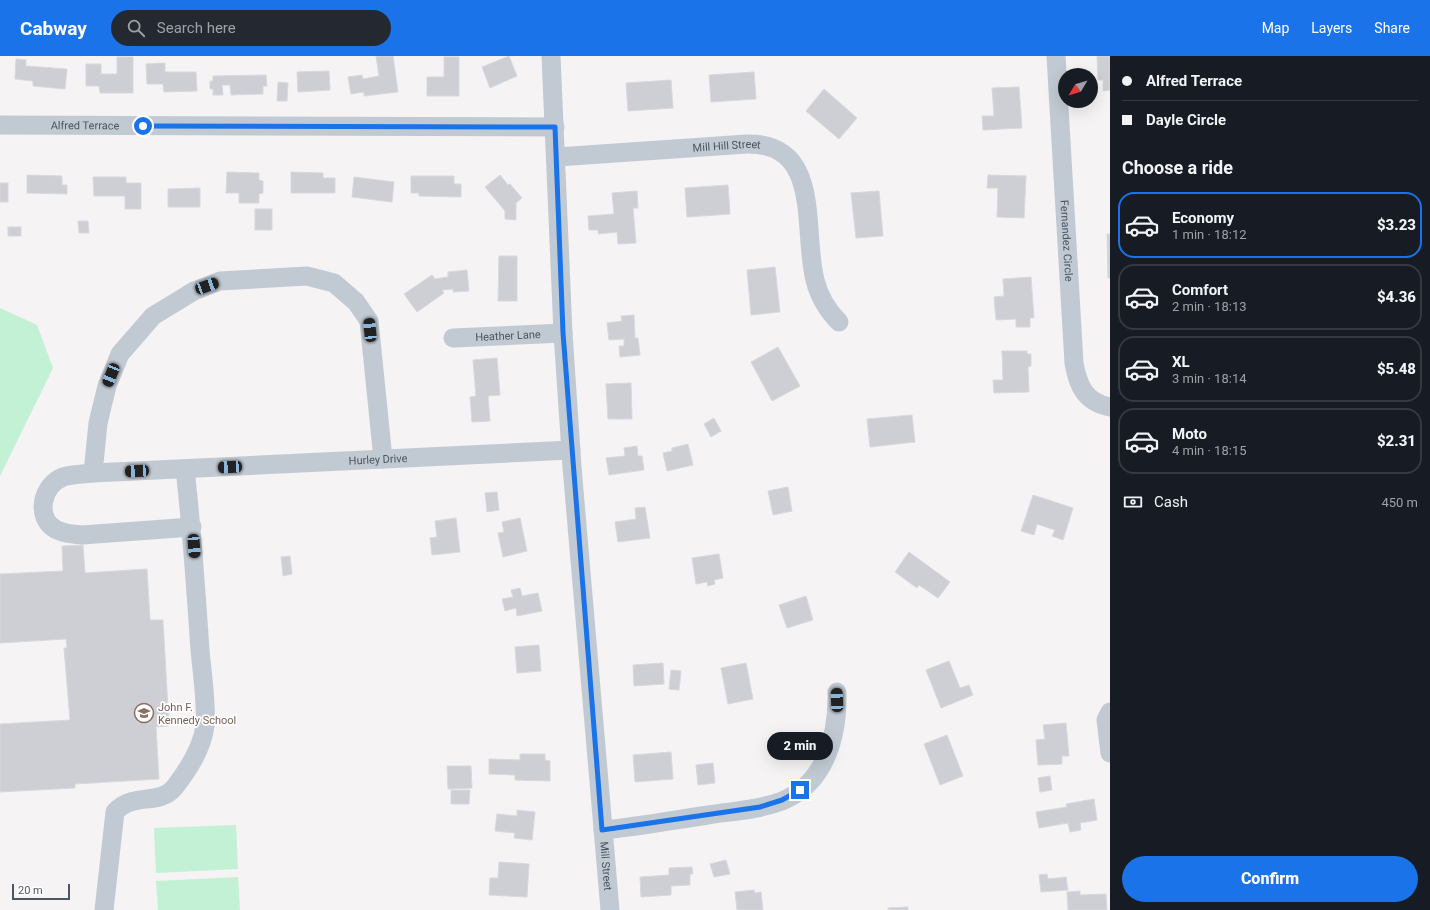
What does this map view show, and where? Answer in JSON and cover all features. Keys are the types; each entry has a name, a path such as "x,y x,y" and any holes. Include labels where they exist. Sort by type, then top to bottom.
{"street":[{"name":"Mill Street","path":"551,56 557,157 563,333 571,450 602,830 610,910"},
{"name":"Fernandez Circle","path":"1056,56 1074,363 1077,381 1088,397 1102,406 1110,407"},
{"name":"Alfred Terrace","path":"0,125 555,127"},
{"name":"Mill Hill Street","path":"557,157 747,144 766,145 781,152 788,157 799,171 804,190 814,278 826,307 839,322"},
{"path":"94,473 98,422 107,386 120,354 152,316 194,291 220,281 307,276 334,283 356,302 368,321 384,459"},
{"name":"Heather Lane","path":"453,338 563,333"},
{"name":"Hurley Drive","path":"192,527 82,535 68,534 55,529 47,522 43,508 44,495 51,484 63,477 94,473 571,450"},
{"path":"104,910 115,812 126,802 159,797 165,795 173,789 194,759 205,726 192,527 176,470"},
{"path":"602,830 760,807 791,796 815,775 828,754 836,726 837,692"},
{"path":"1110,712 1106,720 1110,753"}],"green space":[{"path":"0,308 37,325 53,368 0,476"},
{"path":"236,825 238,869 156,873 154,828"},
{"path":"238,877 240,910 158,910 156,881"}],"building":[{"path":"376,56 393,56 398,92 364,96 364,92 351,94 348,77 362,75 363,79 379,76"},
{"path":"509,56 517,76 490,88 482,67"},
{"path":"1097,56 1110,56 1110,90 1103,91 1103,80 1098,80"},
{"path":"117,57 133,57 133,93 100,93 99,86 86,86 86,64 101,64 101,74 117,74"},
{"path":"444,57 459,57 459,96 427,96 427,77 444,77"},
{"path":"16,59 26,60 26,66 67,69 65,89 33,86 33,81 15,79"},
{"path":"165,63 165,72 196,72 197,91 164,92 163,84 147,84 146,64"},
{"path":"329,71 330,90 298,92 297,72"},
{"path":"754,72 756,99 711,102 709,75"},
{"path":"266,75 267,86 263,86 263,94 231,95 230,85 222,85 223,95 213,95 213,89 210,89 210,81 213,81 213,76"},
{"path":"671,80 673,108 628,111 626,83"},
{"path":"278,82 288,83 287,101 277,101"},
{"path":"1019,87 1022,128 983,130 982,116 994,116 992,88"},
{"path":"824,89 857,118 839,139 806,111"},
{"path":"227,172 259,173 259,180 263,181 263,193 259,194 259,203 239,203 239,193 226,193"},
{"path":"291,172 323,173 323,178 335,178 335,193 291,193"},
{"path":"27,175 62,176 62,185 67,185 67,194 27,193"},
{"path":"500,175 522,198 516,203 516,220 505,219 505,211 485,187"},
{"path":"988,175 1026,176 1024,218 997,217 998,188 987,188"},
{"path":"411,176 454,176 454,184 461,184 461,197 419,196 419,193 411,193"},
{"path":"93,177 126,177 126,183 141,183 141,209 125,209 125,196 94,196"},
{"path":"354,177 394,182 392,202 352,197"},
{"path":"0,183 8,183 8,202 0,202"},
{"path":"728,185 730,214 687,217 685,188"},
{"path":"200,188 200,207 168,207 168,189"},
{"path":"637,191 638,208 633,208 636,243 618,244 617,232 598,234 598,230 589,230 588,216 614,214 612,193"},
{"path":"879,191 883,236 856,238 851,193"},
{"path":"255,209 272,209 272,230 255,230"},
{"path":"78,221 88,221 89,233 79,233"},
{"path":"8,227 21,227 21,236 8,236"},
{"path":"1107,234 1110,234 1110,278 1108,278"},
{"path":"499,256 517,256 517,301 498,301"},
{"path":"775,267 780,312 751,315 747,270"},
{"path":"467,270 469,291 453,292 453,289 442,290 444,293 417,312 404,294 432,275 435,279 448,277 448,272"},
{"path":"1031,277 1034,318 1030,318 1030,327 1016,327 1016,319 996,320 994,297 1004,296 1003,279"},
{"path":"634,315 635,338 638,338 640,355 620,357 619,346 624,346 624,339 609,340 607,323 622,321 621,316"},
{"path":"778,347 800,386 772,401 751,362"},
{"path":"1002,351 1027,351 1027,354 1031,354 1031,366 1028,367 1029,392 994,393 993,380 1003,380"},
{"path":"497,358 500,395 488,396 490,421 472,422 470,397 476,396 473,360"},
{"path":"631,383 632,419 608,419 606,384"},
{"path":"912,415 915,442 870,447 867,419"},
{"path":"714,418 721,431 711,437 704,424"},
{"path":"688,444 693,465 667,471 663,453 672,451 672,448"},
{"path":"637,446 638,456 642,456 644,470 609,475 606,458 625,456 624,448"},
{"path":"788,487 792,511 773,515 768,491"},
{"path":"497,492 499,510 487,512 485,493"},
{"path":"1033,495 1073,508 1063,540 1052,536 1055,530 1037,524 1034,535 1021,531"},
{"path":"645,507 650,538 618,542 615,522 636,519 635,508"},
{"path":"456,518 460,552 432,555 430,538 437,537 435,521"},
{"path":"520,518 527,551 503,557 498,533 504,532 502,522"},
{"path":"83,545 85,573 147,569 150,620 163,620 169,726 156,727 159,779 75,784 75,788 0,792 0,724 70,720 64,648 67,648 66,639 0,643 0,574 63,571 62,546"},
{"path":"909,552 950,582 938,598 919,585 917,588 895,572"},
{"path":"719,554 723,578 714,580 715,584 708,586 707,582 696,584 692,558"},
{"path":"290,556 292,574 283,576 281,557"},
{"path":"520,588 522,596 538,593 542,611 517,616 516,608 505,611 502,599 513,597 511,590"},
{"path":"806,596 813,620 787,628 779,605"},
{"path":"539,645 541,671 517,673 515,647"},
{"path":"949,661 960,688 969,685 973,695 941,708 926,670"},
{"path":"663,663 664,684 634,686 633,665"},
{"path":"746,663 753,699 728,704 721,668"},
{"path":"671,670 681,671 679,690 669,689"},
{"path":"1066,723 1069,756 1062,756 1062,764 1038,765 1036,740 1045,739 1043,725"},
{"path":"947,735 963,776 940,785 924,744"},
{"path":"671,752 673,779 635,782 633,755"},
{"path":"520,754 545,754 545,760 550,761 550,781 515,780 515,775 489,774 489,759 520,760"},
{"path":"713,763 715,783 698,785 696,765"},
{"path":"447,766 471,766 472,788 448,789"},
{"path":"1050,776 1052,790 1040,792 1038,778"},
{"path":"451,790 470,790 469,804 451,804"},
{"path":"1094,799 1097,820 1080,823 1081,830 1070,832 1068,823 1039,828 1036,812 1067,807 1066,804"},
{"path":"517,810 535,812 532,840 514,838 515,833 495,831 497,814 517,816"},
{"path":"726,860 730,874 714,877 710,864"},
{"path":"499,862 529,864 527,897 489,895 490,878 498,878"},
{"path":"692,867 693,874 690,874 690,885 671,886 671,895 641,897 640,877 669,875 669,868"},
{"path":"1047,874 1048,879 1066,877 1068,890 1041,892 1039,875"},
{"path":"754,890 755,893 761,892 763,910 737,910 735,892"},
{"path":"1080,891 1080,895 1106,894 1107,910 1068,910 1067,892"},
{"path":"908,907 908,910 888,910 888,908"}],"place":[{"name":"John F. Kennedy School","path":"144,713"}],"route":[{"path":"143,126 555,127 563,333 572,467 602,830 760,807 782,800 800,790"}]}
